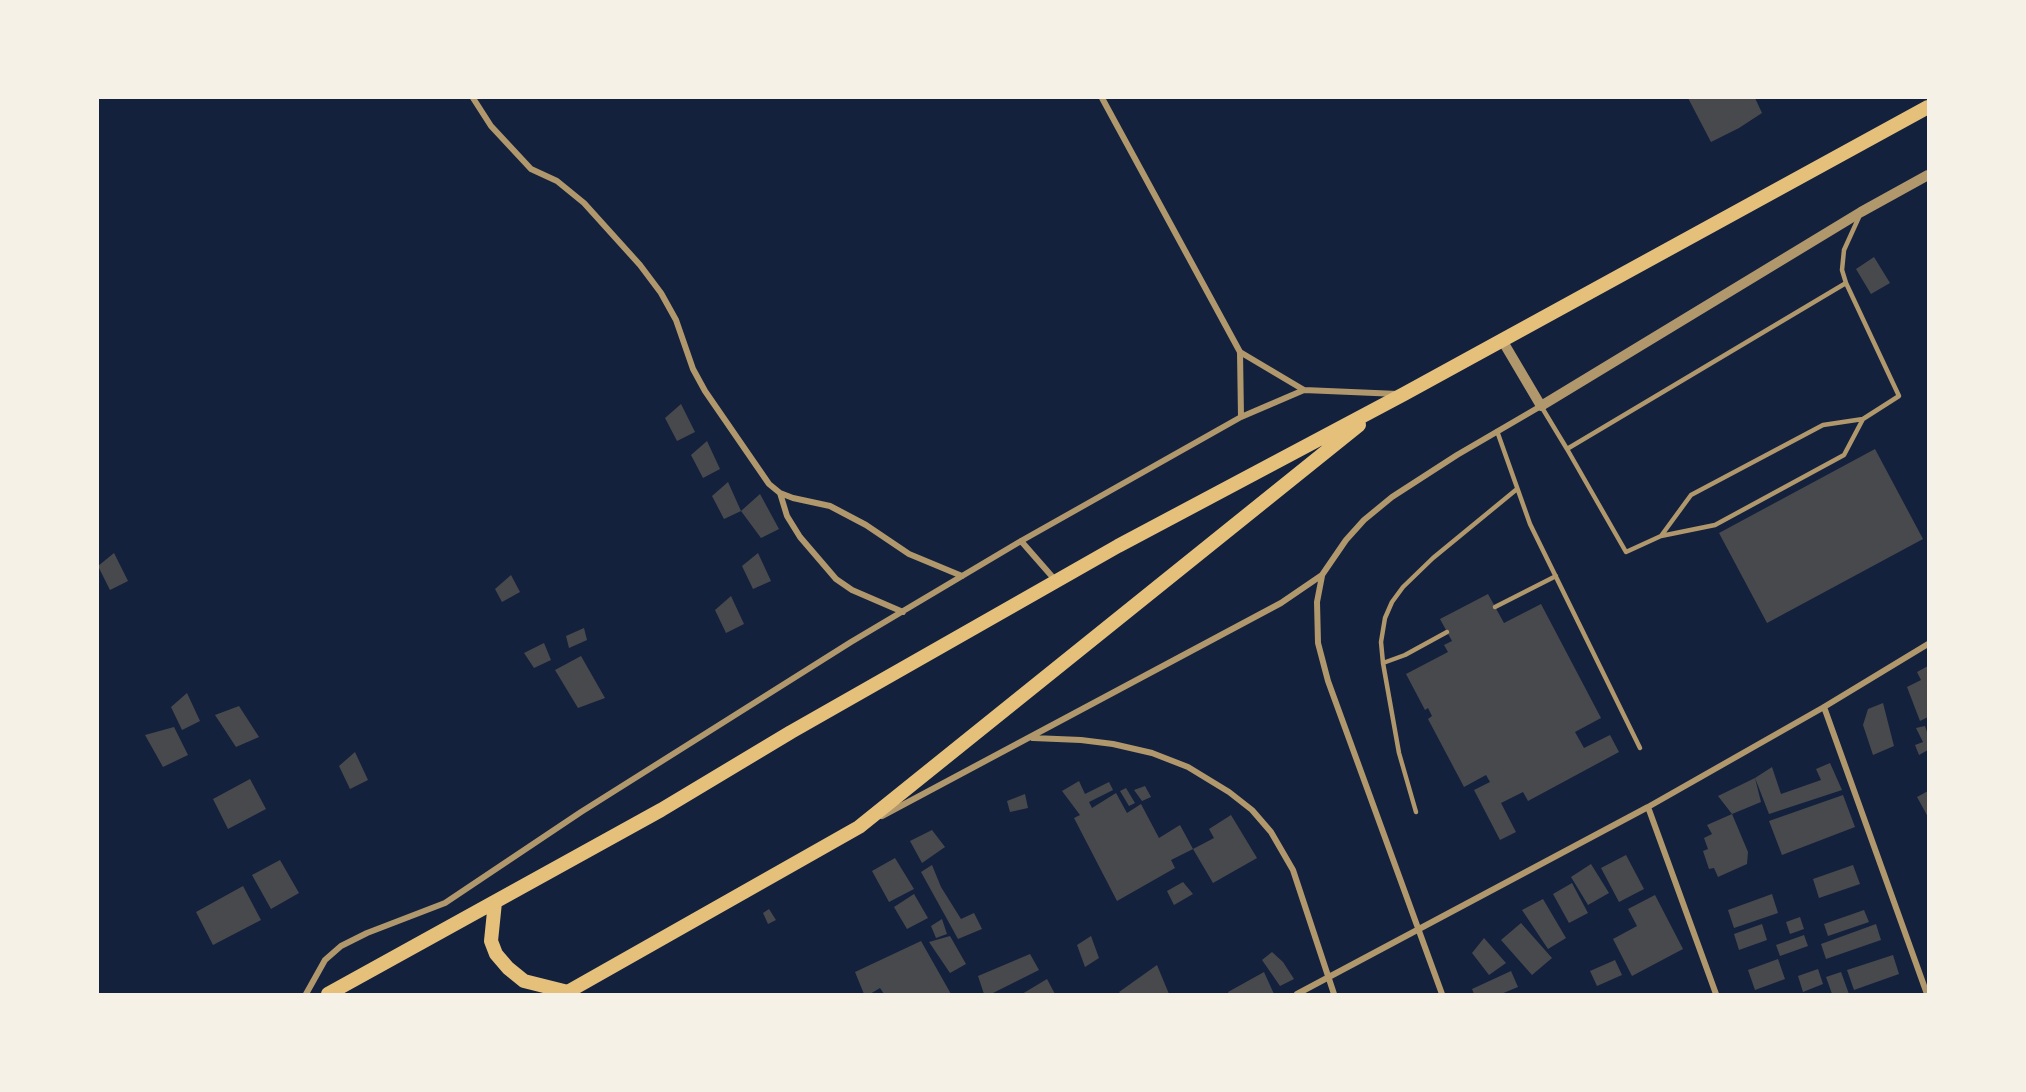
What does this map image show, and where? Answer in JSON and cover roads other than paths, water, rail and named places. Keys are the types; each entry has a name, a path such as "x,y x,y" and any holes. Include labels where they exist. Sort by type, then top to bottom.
{"main road":[{"path":"328,994 661,810 791,732 1118,546 1404,394 1929,106"},
{"path":"495,902 491,941 496,954 524,981 566,993 859,827 1387,403"}],"street":[{"path":"473,98 491,126 531,170 557,181 584,203 640,264 661,293 676,320 693,369 705,391 769,484 780,493 830,506 866,525 909,554 962,576"},
{"path":"1102,98 1240,352 1241,417"},
{"path":"859,827 1281,603 1322,575 1346,540 1364,520 1392,496 1862,212 1929,175"},
{"path":"1503,340 1541,406"},
{"path":"1240,352 1304,390"},
{"path":"306,994 325,960 341,946 367,933 445,903 581,812 754,702 962,576 1241,417 1304,390 1404,394"},
{"path":"780,493 788,516 800,537 836,579 852,590 903,612"},
{"path":"1021,542 1057,582"},
{"path":"1322,575 1317,602 1318,643 1328,681 1442,994"},
{"path":"1297,994 1647,807 1824,707 1929,644"},
{"path":"1824,707 1927,994"},
{"path":"1030,738 1081,740 1113,744 1152,753 1188,767 1252,810 1271,832 1293,870 1334,994"},
{"path":"1647,807 1716,994"}],"lane":[{"path":"1661,536 1691,495 1823,425 1863,419 1899,396 1846,284 1842,270 1844,250 1862,212"},
{"path":"1567,448 1846,284"},
{"path":"1541,406 1626,552 1661,536 1715,525 1844,455 1863,419"},
{"path":"1497,431 1530,525 1640,748"},
{"path":"1416,812 1399,753 1383,663 1381,642 1385,618 1392,602 1403,587 1433,558 1517,489"},
{"path":"1495,607 1556,576"},
{"path":"1383,663 1405,655 1447,632"}]}
